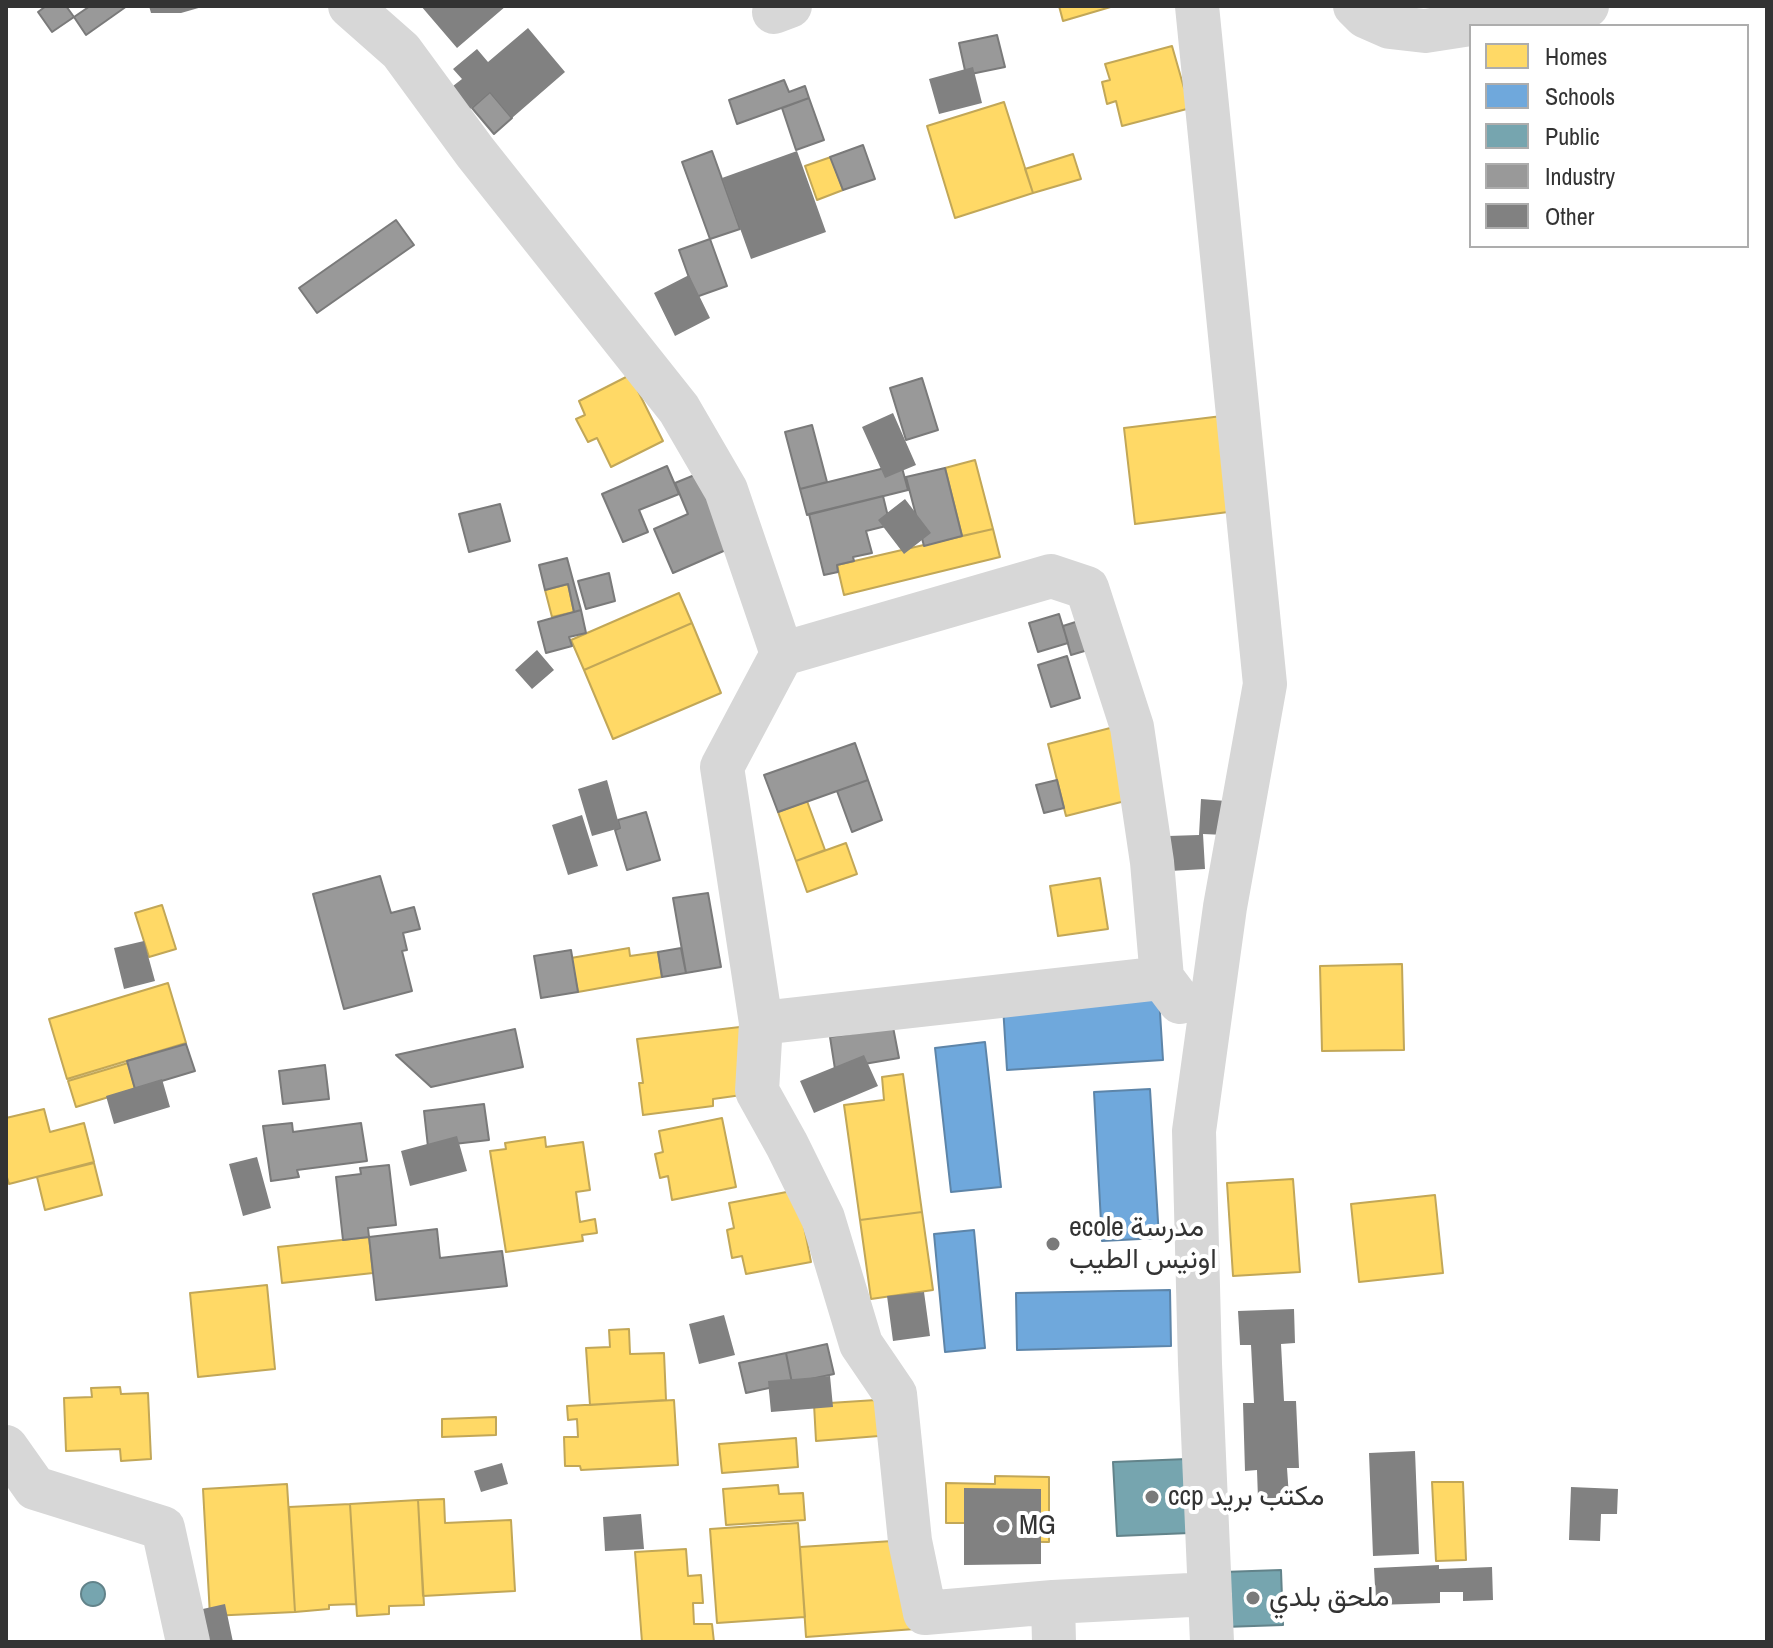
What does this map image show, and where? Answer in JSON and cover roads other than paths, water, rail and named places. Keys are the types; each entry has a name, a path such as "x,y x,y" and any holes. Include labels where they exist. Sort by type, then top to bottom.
{"street":[{"path":"350,6 401,51 485,164 679,409 726,490 782,654"},
{"path":"1197,6 1265,684 1225,907 1194,1131 1212,1642"},
{"path":"1355,6 1365,16 1390,27 1425,31 1469,24"},
{"path":"1470,24 1587,6"},
{"path":"1207,1040 1162,978 1152,862 1132,727 1087,588 1051,576 782,654 722,767 761,1023 757,1091 823,1218 861,1344 895,1394 910,1541 925,1613 1053,1622 1210,1594"},
{"path":"761,1023 1162,978"},
{"path":"6,1447 35,1488 163,1528 188,1642"}],"place":[{"name":"ecole مدرسة اونيس الطيب","path":"1053,1244"},
{"name":"ccp مكتب بريد","path":"1152,1497"},
{"name":"MG","path":"1003,1526"},
{"name":"ملحق بلدي","path":"1253,1598"}]}
